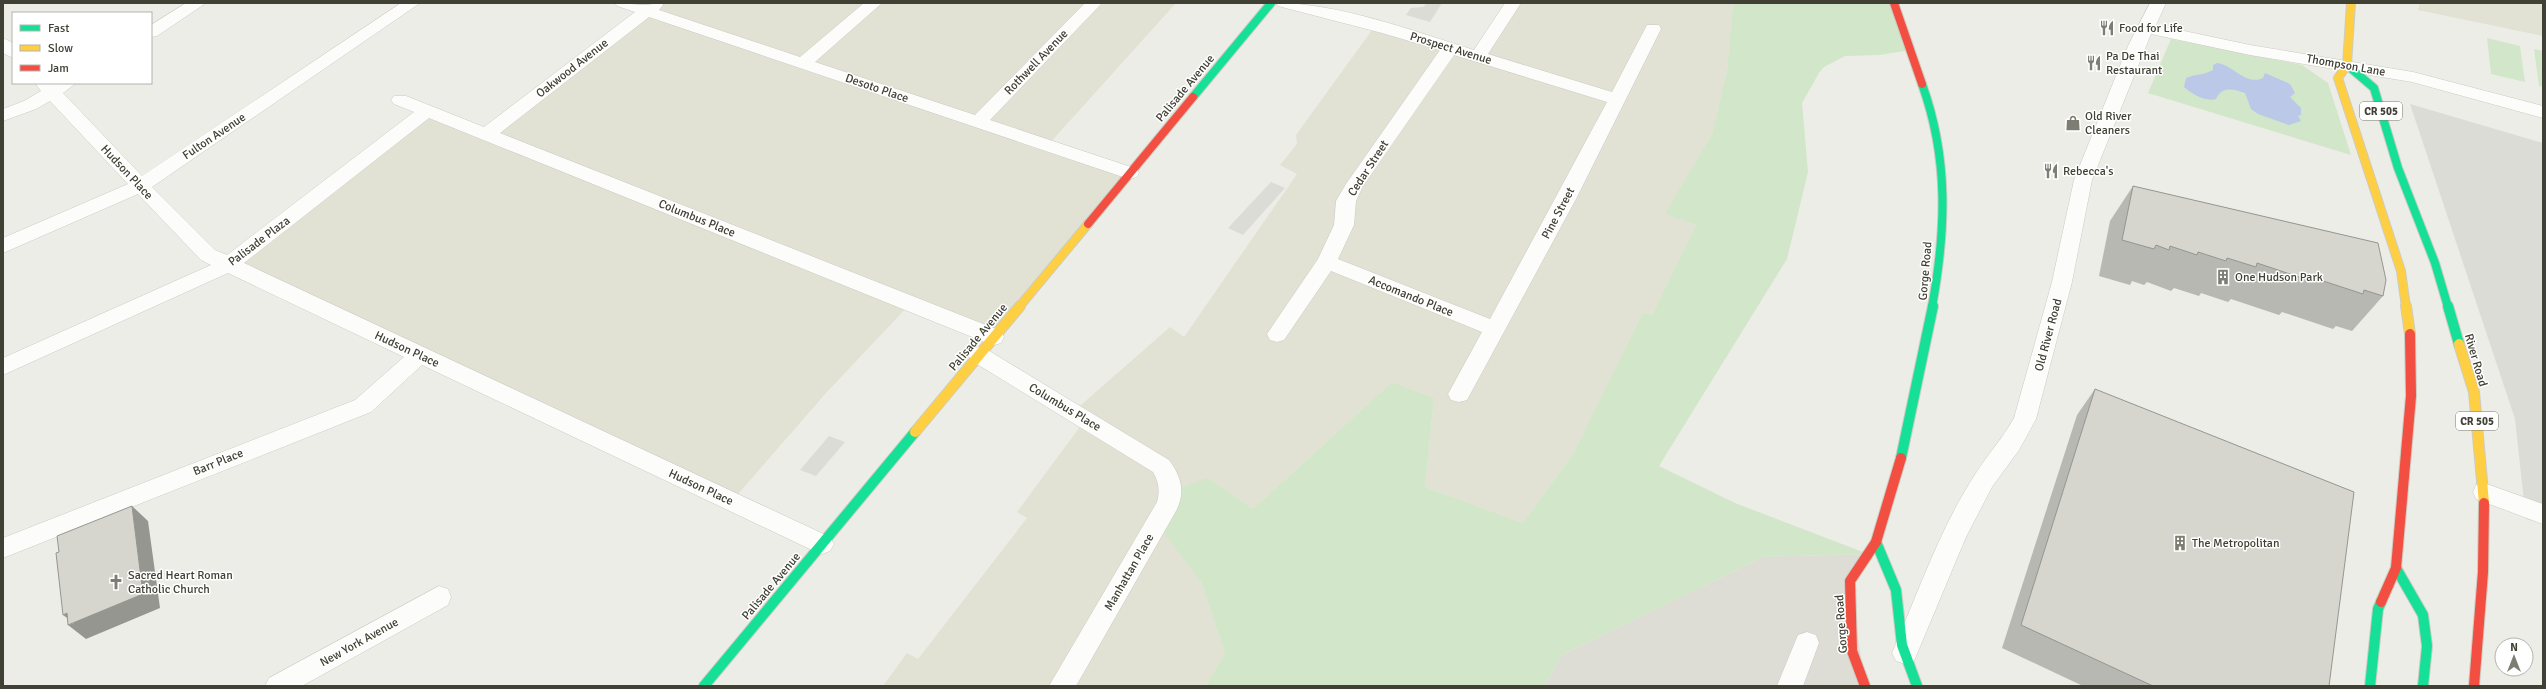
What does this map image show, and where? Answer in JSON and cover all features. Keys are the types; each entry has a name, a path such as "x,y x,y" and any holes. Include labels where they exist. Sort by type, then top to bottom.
{"main road":[{"name":"Palisade Avenue","path":"704,686 1270,3"},
{"name":"Gorge Road","path":"1865,686 1852,651 1850,581 1876,542 1896,479 1935,300 1942,211 1942,172 1938,135 1930,106 1894,3"},
{"name":"CR 505","path":"2351,3 2347,65 2338,78 2401,271 2410,334 2411,396 2396,568 2378,609 2370,686"},
{"name":"River Road","path":"2347,65 2374,88 2398,168 2435,263 2474,392 2484,492 2486,547 2478,613 2474,686"},
{"path":"1876,542 1896,590 1902,645 1917,686"},
{"path":"2396,568 2423,615 2427,646 2423,686"}],"street":[{"path":"152,31 198,3"},
{"name":"Fulton Avenue","path":"3,246 140,186 412,3"},
{"name":"Desoto Place","path":"623,3 652,7 803,64 1130,173"},
{"path":"803,64 874,3"},
{"name":"Rothwell Avenue","path":"978,122 1094,3"},
{"name":"Prospect Avenue","path":"1284,3 1388,30 1616,99"},
{"path":"1478,57 1512,3"},
{"name":"Old River Road","path":"1905,653 1955,535 1984,480 2011,444 2025,419 2062,282 2083,180 2137,46 2158,3"},
{"name":"Oakwood Avenue","path":"487,134 652,7"},
{"name":"Thompson Lane","path":"2147,28 2250,50 2413,77 2543,112"},
{"name":"Pine Street","path":"1459,394 1566,199 1653,29"},
{"path":"3,43 12,52"},
{"name":"Cedar Street","path":"1277,334 1327,262 1344,225 1346,201 1355,184 1450,48"},
{"path":"3,115 30,105 54,86"},
{"name":"Hudson Place","path":"54,86 140,186 208,255 822,544"},
{"name":"Columbus Place","path":"400,100 994,337"},
{"name":"Palisade Plaza","path":"3,367 228,264 428,110"},
{"name":"Accomando Place","path":"1327,262 1494,329"},
{"name":"Barr Place","path":"3,548 363,406 420,355"},
{"name":"Columbus Place","path":"979,355 1150,459"},
{"name":"Manhattan Place","path":"1062,686 1168,504 1172,491 1170,478 1161,466 1150,459"},
{"path":"2484,492 2543,514"},
{"name":"New York Avenue","path":"278,686 439,597"},
{"path":"1790,686 1807,643"}],"shaded area":[{"path":"657,3 1176,3 1048,145 1130,173 994,337 910,304 826,393 732,501 228,265 428,110 487,134"},
{"path":"1427,3 1442,3 1430,22 1406,15 1411,8 1423,7"},
{"path":"1513,3 1733,3 1727,71 1712,134 1666,214 1696,225 1652,315 1643,312 1573,454 1523,523 1425,487 1434,398 1392,382 1253,509 1208,478 1158,523 1202,584 1225,653 1206,686 883,686 907,653 918,659 1027,518 1017,512 1085,420 1073,412 1170,327 1184,337 1297,174 1280,165 1297,144 1296,135 1375,26 1478,57"},
{"path":"2420,3 2543,3 2543,36 2418,10"},
{"path":"2410,104 2543,143 2543,524 2526,519 2515,419"},
{"path":"1271,182 1285,188 1243,235 1228,228"},
{"path":"829,436 845,442 816,476 800,470"},
{"path":"1868,554 1850,581 1865,686 1545,686 1562,655 1763,557"}],"green space":[{"path":"1733,3 1894,3 1911,50 1879,55 1845,56 1824,67 1819,73 1802,103 1808,172 1787,259 1659,466 1735,503 1868,554 1763,557 1562,655 1545,686 1206,686 1225,653 1202,584 1157,523 1172,491 1208,478 1253,509 1392,382 1434,398 1425,487 1523,523 1573,454 1643,312 1652,315 1696,225 1665,214 1712,134 1727,71"},
{"path":"2487,38 2520,46 2525,82 2491,74"},
{"path":"2171,39 2302,65 2328,83 2351,155 2148,93"},
{"path":"2534,49 2543,51 2543,87 2539,86"}],"water":[{"path":"2217,63 2229,67 2251,79 2257,80 2263,78 2265,73 2290,84 2295,93 2290,97 2301,108 2301,115 2298,116 2301,121 2289,125 2258,114 2251,109 2245,93 2225,90 2218,95 2216,99 2212,100 2195,95 2184,87 2186,78 2210,72 2213,70 2213,65"}],"building":[{"path":"2133,186 2378,243 2386,280 2383,296 2364,290 2363,294 2308,276 2308,280 2257,263 2256,267 2227,258 2226,261 2198,252 2197,255 2170,246 2169,250 2156,245 2154,249 2122,240"},
{"name":"The Metropolitan","path":"2095,389 2354,492 2329,686 2153,686 2021,625"},
{"name":"Sacred Heart Roman Catholic Church","path":"132,506 143,594 68,625 67,613 63,615 56,553 59,552 57,536"}],"traffic: fast":[{"path":"1193,97 1271,3"},
{"path":"2347,65 2374,88 2398,168 2435,263 2459,344"},
{"path":"1901,458 1927,338 1940,258 1942,177 1938,136 1922,84"},
{"path":"704,686 915,432"},
{"path":"1876,542 1896,590 1902,645 1917,686"},
{"path":"2396,568 2423,615 2427,646 2423,686"},
{"path":"2370,686 2378,609 2381,602"}],"traffic: slow":[{"path":"2351,3 2347,65 2338,78 2401,271 2410,334"},
{"path":"915,432 1088,224"},
{"path":"2459,344 2474,392 2484,503"}],"traffic: jam":[{"path":"1894,3 1922,84"},
{"path":"1088,224 1193,97"},
{"path":"2381,602 2396,568 2411,396 2410,334"},
{"path":"1865,686 1852,651 1850,581 1876,542 1901,458"},
{"path":"2474,686 2483,572 2485,526 2484,503"}],"place":[{"name":"Food for Life","path":"2107,28"},
{"name":"Pa De Thai Restaurant","path":"2094,63"},
{"name":"Old River Cleaners","path":"2073,123"},
{"name":"Rebecca's","path":"2051,171"},
{"name":"One Hudson Park","path":"2223,277"},
{"name":"The Metropolitan","path":"2180,543"},
{"name":"Sacred Heart Roman Catholic Church","path":"116,582"}]}
